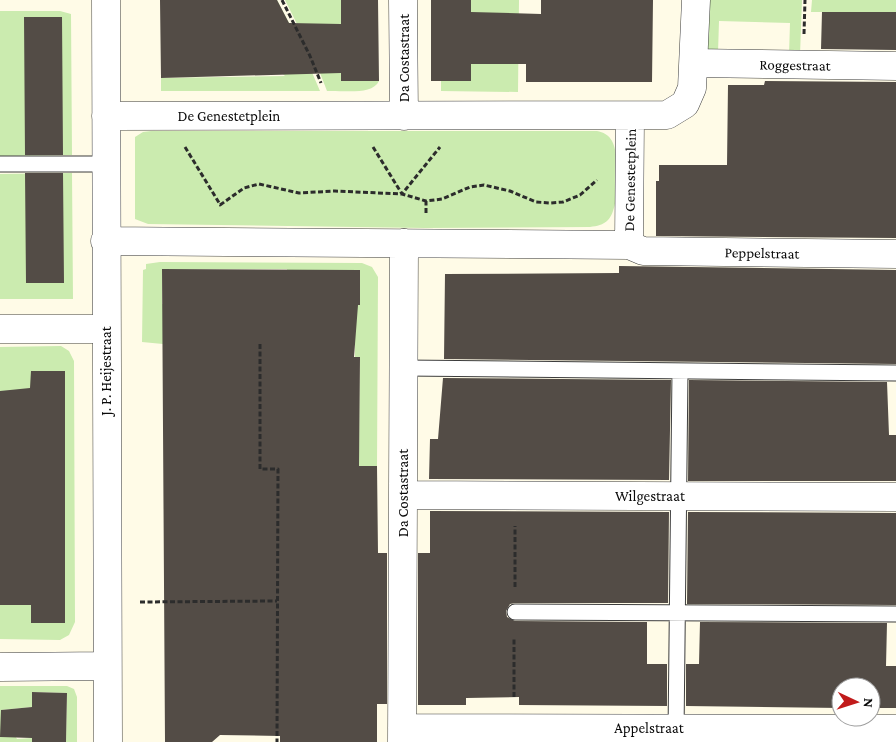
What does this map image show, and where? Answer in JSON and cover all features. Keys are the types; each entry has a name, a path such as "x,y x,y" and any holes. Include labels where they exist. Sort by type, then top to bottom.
{"street":[{"name":"J. P. Heijestraat","path":"106,0 105,242 108,742"},
{"name":"Da Costastraat","path":"403,0 404,116"},
{"path":"630,116 659,116 680,108 689,97 692,88 694,63 696,0"},
{"name":"Roggestraat","path":"694,63 896,66"},
{"name":"De Genestetplein","path":"105,242 629,245 630,116 106,116"},
{"name":"Da Costastraat","path":"402,735 404,244"},
{"name":"Peppelstraat","path":"629,245 643,251 896,254"},
{"path":"0,329 106,330"},
{"name":"Wilgestraat","path":"403,495 896,498"},
{"path":"0,667 107,666"},
{"name":"Appelstraat","path":"402,735 676,735 896,729"}],"lane":[{"path":"0,164 106,164"},
{"path":"404,368 896,373"},
{"path":"676,735 680,371"},
{"path":"515,612 896,614"}],"path":[{"path":"282,0 310,56 325,94 325,116"},
{"path":"166,116 243,242"},
{"path":"354,116 402,194"},
{"path":"402,194 466,116"},
{"path":"220,205 244,188 259,184 299,193 335,191 402,194 426,201 442,199 470,186 484,185 536,202 550,203 563,202 580,194 601,176"},
{"path":"260,344 260,469 278,469 277,742"},
{"path":"106,602 277,601"}],"green space":[{"path":"202,0 277,0 299,42 320,91 161,91 161,78 285,76"},
{"path":"285,0 341,0 341,81 379,81 375,86 370,89 356,91 327,91 313,55 331,34 331,24 297,24"},
{"path":"471,0 519,0 518,92 441,91 441,81 471,80"},
{"path":"708,0 802,0 800,55 789,55 790,23 719,21 718,53 707,52"},
{"path":"812,0 896,0 896,12 811,12"},
{"path":"0,11 60,11 71,14 72,155 0,156"},
{"path":"597,131 609,137 615,148 618,182 617,194 612,214 608,220 597,226 590,227 425,228 148,224 135,219 135,137 143,132"},
{"path":"72,173 73,299 0,299 0,174"},
{"path":"160,262 362,263 372,267 378,277 377,466 336,466 163,344 142,342 143,270 146,269 146,264","holes":["162,269 287,269 287,305 162,304","297,270 360,270 360,304 343,305","355,345 355,357 360,358 359,452 325,357"]},
{"path":"61,346 69,351 74,361 75,622 69,635 60,640 0,639 0,347"},
{"path":"0,686 67,686 74,689 77,697 77,742 66,742 67,693 32,692 32,707 1,710 17,739 32,738 32,742 0,742"}],"building":[{"path":"160,0 277,0 289,23 341,24 341,0 378,0 379,81 341,81 341,73 161,78"},
{"path":"431,0 471,0 471,12 541,14 541,0 653,0 652,82 526,82 526,64 471,64 471,81 431,81"},
{"path":"822,12 896,12 896,50 821,49"},
{"path":"24,17 62,17 63,155 25,155"},
{"path":"765,81 896,82 896,238 656,236 656,181 659,181 659,165 727,165 728,85 764,85"},
{"path":"25,173 63,173 64,283 26,283"},
{"path":"619,266 896,270 896,364 444,359 445,274 619,273"},
{"path":"162,269 360,270 360,305 358,305 354,357 360,357 359,466 377,466 378,553 387,553 387,704 377,704 377,742 280,742 280,736 220,735 212,742 165,742"},
{"path":"31,371 65,371 65,623 31,623 31,605 0,605 0,391 30,388"},
{"path":"443,378 671,380 669,480 429,479 430,439 438,439"},
{"path":"689,380 887,382 889,435 896,435 896,481 688,481"},
{"path":"430,511 669,512 668,603 515,603 510,604 506,611 507,617 515,621 647,622 647,664 667,664 667,706 519,705 519,697 466,698 466,705 418,705 418,553 430,553"},
{"path":"688,512 896,513 896,605 687,604"},
{"path":"700,622 887,623 886,666 896,666 896,708 881,708 881,677 831,677 831,708 686,706 686,664 699,664"},
{"path":"32,692 67,693 66,742 32,742 32,738 0,737 1,710 32,707"}]}
